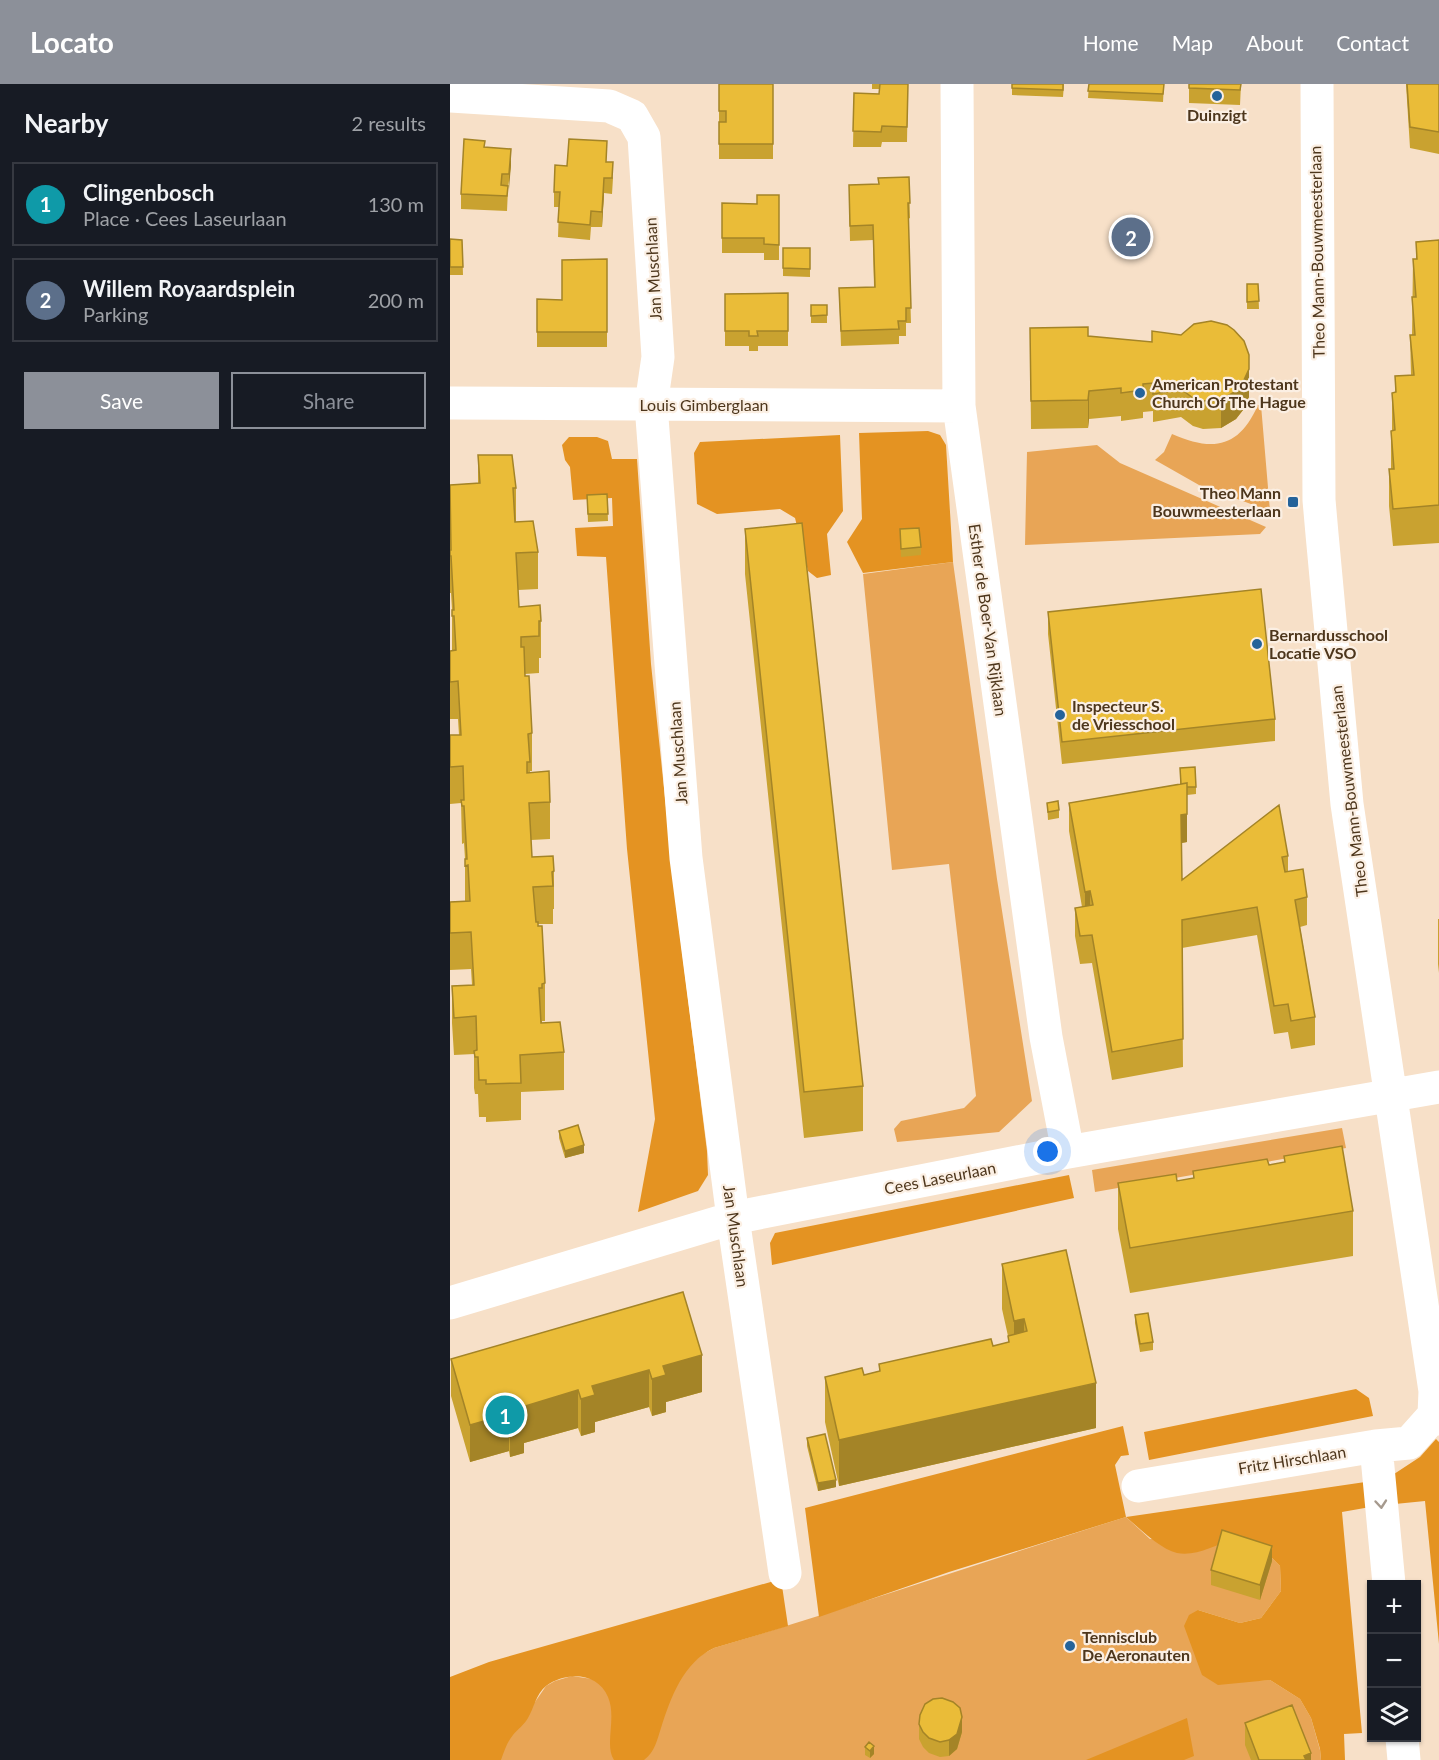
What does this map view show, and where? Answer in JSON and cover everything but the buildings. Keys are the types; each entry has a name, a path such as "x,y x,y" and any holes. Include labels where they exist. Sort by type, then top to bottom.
{"street":[{"name":"Esther de Boer-Van Rijklaan","path":"957,84 959,406 1046,1037 1068,1152"},
{"name":"Theo Mann-Bouwmeesterlaan","path":"1317,84 1319,500 1347,804 1437,1417"},
{"name":"Jan Muschlaan","path":"450,96 609,106 632,116 644,137 648,170 658,357 651,405 686,858 733,1218 785,1573"},
{"name":"Louis Gimberglaan","path":"450,403 959,406"},
{"name":"Cees Laseurlaan","path":"450,1303 733,1218 1068,1152 1439,1087"},
{"name":"Fritz Hirschlaan","path":"1138,1486 1376,1446 1409,1443 1437,1417"},
{"path":"1376,1446 1389,1580"},
{"path":"1402,1742 1404,1760"}],"shaded area":[{"path":"1258,405 1261,405 1270,511 1199,485 1155,460 1164,452 1172,434 1187,440 1212,444 1233,438 1251,419"},
{"path":"928,431 940,435 946,445 953,562 863,573 847,542 862,519 859,433"},
{"path":"840,435 843,511 827,534 831,575 817,578 808,571 795,518 780,509 717,514 697,504 694,453 700,442"},
{"path":"569,437 597,437 608,441 612,459 637,459 651,664 676,903 707,1151 708,1175 698,1191 638,1212 655,1119 627,849 606,557 577,556 575,528 613,526 612,498 573,500 570,467 565,460 562,445"},
{"path":"1097,445 1120,463 1266,527 1260,534 1025,545 1027,452"},
{"path":"953,562 997,879 1032,1101 999,1132 897,1142 894,1129 901,1121 964,1108 976,1096 949,864 892,870 863,574"},
{"path":"1342,1128 1346,1148 1095,1192 1092,1170"},
{"path":"1069,1175 1074,1198 772,1265 770,1243 775,1233"},
{"path":"1356,1389 1369,1398 1373,1416 1149,1460 1144,1432"},
{"path":"1123,1426 1129,1455 1121,1456 1115,1465 1126,1517 949,1572 819,1617 805,1508"},
{"path":"1436,1439 1439,1442 1439,1644 1425,1501 1395,1504 1391,1476 1420,1457"},
{"path":"1372,1481 1376,1506 1342,1512 1362,1733 1344,1734 1345,1760 1321,1760 1311,1718 1300,1699 1270,1680 1218,1685 1202,1675 1184,1626 1189,1615 1198,1610 1240,1623 1261,1618 1281,1591 1280,1566 1265,1551 1233,1539 1198,1552 1184,1554 1170,1551 1126,1517"},
{"path":"1126,1517 1150,1539 1233,1539 1265,1551 1280,1566 1281,1591 1261,1618 1240,1623 1198,1610 1248,1681 1270,1680 1300,1699 1311,1718 1321,1760 450,1760 535,1702 546,1686 555,1681 572,1676 592,1679 696,1660 714,1648"},
{"path":"781,1579 788,1626 714,1648 694,1662 674,1693 655,1746 644,1760 614,1760 610,1747 611,1714 608,1697 597,1683 581,1676 572,1676 554,1681 543,1689 530,1714 509,1741 501,1760 450,1760 450,1677 489,1662"},
{"path":"1187,1718 1194,1756 1184,1760 1086,1760"}],"place":[{"name":"Duinzigt","path":"1217,96"},
{"name":"Willem Royaardsplein","path":"1131,237"},
{"name":"American Protestant Church Of The Hague","path":"1140,393"},
{"name":"Theo Mann Bouwmeesterlaan","path":"1293,502"},
{"name":"Bernardusschool Locatie VSO","path":"1257,644"},
{"name":"Inspecteur S. de Vriesschool","path":"1060,715"},
{"name":"Clingenbosch","path":"505,1415"},
{"name":"Tennisclub De Aeronauten","path":"1070,1646"}]}
